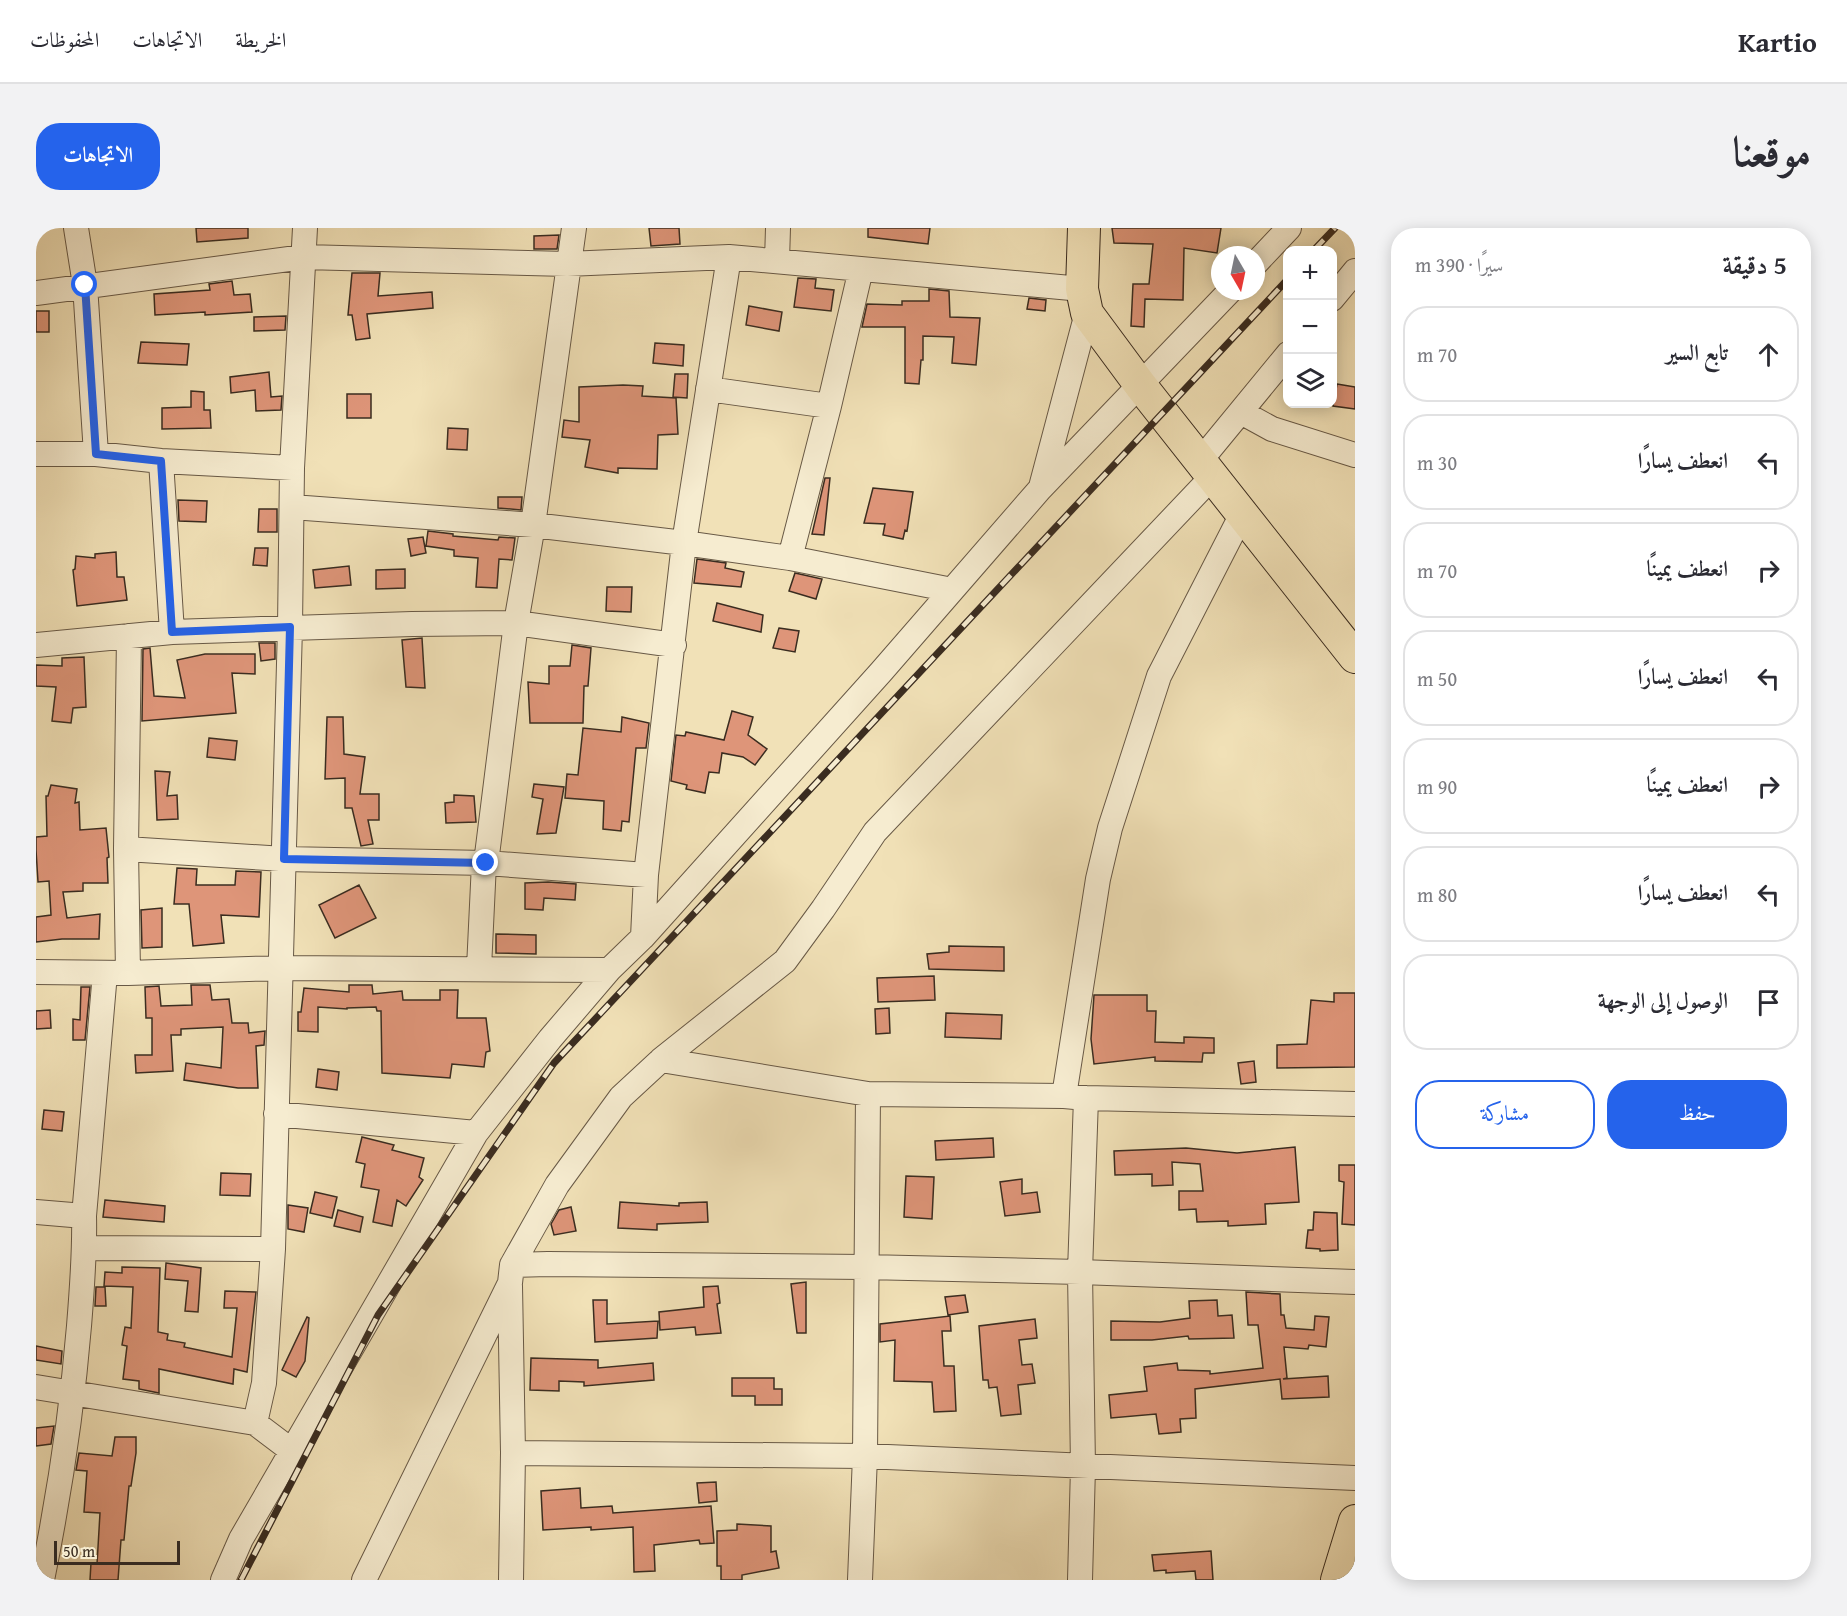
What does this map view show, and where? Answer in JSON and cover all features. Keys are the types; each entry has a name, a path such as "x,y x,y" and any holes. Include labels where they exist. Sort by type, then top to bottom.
{"main road":[{"path":"1084,228 1085,301 1141,386 1355,657"},
{"path":"1337,1580 1355,1521"}],"street":[{"path":"76,228 85,285 96,454"},
{"path":"255,1423 264,1383 273,1249 290,627 292,468 305,228"},
{"path":"479,968 485,863 516,623 533,525 567,264 574,228"},
{"path":"777,261 778,228"},
{"path":"1265,253 1289,228"},
{"path":"36,292 303,257 567,264 729,257 861,269 1085,301 1040,489"},
{"path":"643,937 646,875 684,543 729,257"},
{"path":"790,558 861,269"},
{"path":"1337,293 1355,271"},
{"path":"223,1580 241,1539 476,1133 550,1039 609,970 643,937 1040,489 1222,300"},
{"path":"364,1580 511,1274 557,1185 621,1097 661,1060 785,961 875,832 1206,469 1241,412 1283,359"},
{"path":"708,389 829,406"},
{"path":"1241,412 1272,429 1355,454"},
{"path":"36,454 96,454 161,461 292,468"},
{"path":"161,461 172,632"},
{"path":"292,507 533,525 684,543 790,558 952,590"},
{"path":"1080,1580 1083,1467 1075,1097 1098,879 1110,828 1159,676 1242,514"},
{"path":"36,645 172,632 290,627 516,623 674,645"},
{"path":"42,1580 44,1529 73,1392 85,1248 84,1216 117,973 126,849 129,636"},
{"path":"126,849 284,859 485,863 646,875"},
{"path":"36,972 117,973 279,968 609,970"},
{"path":"661,1060 868,1094 1355,1104"},
{"path":"860,1580 865,1456 868,1094"},
{"path":"276,1114 476,1133"},
{"path":"36,1212 84,1216"},
{"path":"85,1248 273,1249"},
{"path":"511,1274 560,1264 865,1267 1355,1282"},
{"path":"511,1274 512,1580"},
{"path":"36,1387 255,1423 292,1451"},
{"path":"513,1453 865,1456 1355,1478"}],"building":[{"path":"196,228 248,228 248,238 197,242"},
{"path":"649,228 679,228 680,244 651,246"},
{"path":"868,228 930,228 928,244 868,237"},
{"path":"1112,228 1221,228 1218,246 1211,246 1211,252 1184,248 1183,300 1145,299 1144,327 1131,326 1133,284 1149,284 1153,244 1114,243"},
{"path":"559,235 557,249 534,249 534,236"},
{"path":"352,273 380,273 378,296 432,292 433,308 367,314 370,338 356,340 352,315 348,315"},
{"path":"798,278 816,279 815,288 834,290 831,311 794,307"},
{"path":"232,281 234,295 250,294 252,312 155,315 154,294 210,290 209,284"},
{"path":"929,289 949,291 950,317 980,318 976,365 952,363 954,337 923,336 923,360 921,360 919,384 905,383 905,327 862,327 867,304 902,305 902,301 929,301"},
{"path":"1029,298 1046,300 1045,311 1027,309"},
{"path":"749,306 782,312 779,331 746,325"},
{"path":"36,311 49,311 49,332 36,332"},
{"path":"286,316 285,330 254,331 254,317"},
{"path":"141,342 189,344 187,365 138,363"},
{"path":"655,343 684,345 683,366 653,363"},
{"path":"269,372 271,397 282,396 281,410 256,411 255,390 231,393 230,377"},
{"path":"675,374 688,374 687,398 673,397"},
{"path":"1337,384 1355,387 1355,409 1337,407"},
{"path":"643,386 642,396 676,398 678,434 658,435 657,469 618,468 618,473 585,467 590,440 562,437 564,420 579,422 579,387"},
{"path":"191,391 204,392 204,410 210,410 211,428 162,429 162,408 191,407"},
{"path":"347,394 371,394 371,418 347,418"},
{"path":"448,428 468,429 467,450 447,449"},
{"path":"825,478 830,478 824,535 812,534"},
{"path":"873,488 913,492 907,531 905,530 903,539 883,535 885,524 864,523"},
{"path":"498,497 522,497 521,510 498,508"},
{"path":"178,500 207,501 206,522 179,521"},
{"path":"259,509 277,509 277,532 258,532"},
{"path":"428,531 498,540 499,537 515,538 512,560 499,559 497,588 476,587 478,558 454,556 454,550 426,546"},
{"path":"423,537 426,553 411,556 408,539"},
{"path":"255,548 268,548 267,566 253,565"},
{"path":"116,552 117,577 124,577 127,600 77,606 73,570 76,556 95,558 95,554"},
{"path":"697,559 726,563 725,568 744,572 741,587 694,583"},
{"path":"349,566 351,585 315,588 313,570"},
{"path":"405,569 405,588 376,589 376,570"},
{"path":"795,573 822,579 816,599 789,591"},
{"path":"607,587 632,587 631,612 606,611"},
{"path":"717,603 763,615 761,632 713,621"},
{"path":"779,628 799,631 795,652 773,648"},
{"path":"422,638 425,688 406,687 402,640"},
{"path":"259,643 275,643 275,659 261,661"},
{"path":"572,645 591,648 588,686 584,686 583,723 530,723 528,682 549,684 549,666 570,666"},
{"path":"150,648 154,696 185,698 177,660 205,654 255,654 255,674 232,673 236,713 142,721 143,649"},
{"path":"84,657 86,707 73,708 71,723 52,721 56,687 36,686 36,665 62,666 62,658"},
{"path":"732,711 753,717 748,735 767,749 755,765 743,757 722,753 719,773 709,772 705,793 686,789 687,785 671,781 676,735 685,736 686,732 724,740"},
{"path":"327,717 343,717 344,754 365,757 360,794 379,794 379,820 368,820 373,844 361,846 352,808 345,808 345,778 325,779"},
{"path":"622,717 649,723 646,748 636,748 629,822 622,821 621,831 603,829 604,801 565,798 567,774 578,775 583,728 621,732"},
{"path":"209,738 237,741 235,760 207,757"},
{"path":"155,771 170,772 167,796 177,795 178,819 157,820"},
{"path":"534,784 564,787 556,833 537,834 543,799 532,797"},
{"path":"51,785 77,789 75,803 79,802 80,830 106,828 109,857 107,858 108,883 83,883 83,891 63,892 67,918 100,914 99,939 36,942 36,917 51,915 49,881 38,882 36,837 47,836 46,796 48,796"},
{"path":"454,795 474,796 476,822 446,823 445,803 454,802"},
{"path":"177,868 197,869 196,885 235,885 236,871 261,872 259,917 221,915 224,943 193,946 189,904 174,904"},
{"path":"525,883 576,884 575,900 544,898 543,910 525,909"},
{"path":"359,885 376,918 335,938 319,905"},
{"path":"162,908 162,947 142,948 141,910"},
{"path":"496,934 536,935 536,954 496,953"},
{"path":"949,946 1004,947 1004,971 929,969 927,954 949,952"},
{"path":"934,976 935,1000 878,1002 877,978"},
{"path":"191,985 210,985 212,1000 229,999 232,1023 248,1023 249,1033 265,1031 264,1045 256,1046 258,1088 238,1088 184,1080 186,1063 221,1068 223,1027 181,1029 181,1035 171,1035 173,1071 136,1073 135,1055 152,1055 152,1018 146,1018 145,987 159,986 161,1006 192,1005"},
{"path":"349,985 372,985 373,994 402,991 403,1000 440,1000 440,990 458,990 457,1018 486,1018 490,1051 486,1052 484,1067 452,1064 450,1078 382,1073 381,1011 377,1011 376,1007 347,1009 318,1007 318,1032 298,1031 298,1012 301,1012 304,988 349,992"},
{"path":"81,987 90,987 85,1040 73,1040 73,1019 80,1020"},
{"path":"1334,993 1355,993 1355,1067 1277,1068 1277,1045 1307,1044 1311,1000 1334,1002"},
{"path":"1094,995 1147,995 1147,1011 1156,1011 1155,1042 1184,1043 1184,1037 1214,1038 1214,1053 1203,1053 1202,1062 1155,1061 1155,1057 1094,1064 1091,1039"},
{"path":"889,1008 890,1033 876,1034 875,1009"},
{"path":"50,1010 51,1028 36,1029 36,1011"},
{"path":"946,1013 1002,1015 1001,1039 945,1037"},
{"path":"1254,1061 1256,1082 1241,1084 1238,1063"},
{"path":"318,1069 339,1072 337,1090 316,1087"},
{"path":"44,1110 64,1112 62,1131 42,1129"},
{"path":"362,1137 394,1145 392,1150 424,1158 419,1177 423,1180 406,1206 397,1200 392,1226 373,1222 379,1190 361,1187 365,1164 356,1162"},
{"path":"993,1138 994,1157 936,1160 935,1141"},
{"path":"1295,1147 1299,1202 1265,1204 1266,1224 1228,1226 1228,1221 1197,1222 1196,1209 1179,1210 1179,1191 1203,1191 1200,1164 1172,1162 1173,1185 1152,1186 1152,1174 1115,1175 1114,1151 1186,1148 1237,1153"},
{"path":"1339,1165 1355,1165 1355,1225 1342,1224 1344,1182 1339,1181"},
{"path":"221,1173 251,1174 250,1196 220,1195"},
{"path":"906,1176 934,1177 932,1219 904,1217"},
{"path":"1022,1179 1022,1194 1037,1192 1040,1212 1005,1216 1000,1182"},
{"path":"315,1192 337,1197 332,1218 310,1213"},
{"path":"105,1200 165,1206 164,1222 103,1217"},
{"path":"620,1202 679,1206 679,1203 707,1202 708,1222 657,1224 657,1230 618,1228"},
{"path":"288,1205 308,1208 304,1232 288,1229"},
{"path":"571,1207 576,1231 554,1235 551,1224 559,1210"},
{"path":"338,1210 363,1217 360,1232 334,1226"},
{"path":"1314,1212 1337,1213 1338,1250 1320,1251 1320,1249 1306,1248 1308,1230 1313,1230"},
{"path":"166,1263 201,1268 198,1312 185,1311 188,1281 165,1279"},
{"path":"122,1267 160,1268 158,1332 168,1334 167,1340 185,1343 184,1347 232,1357 237,1308 224,1308 225,1291 256,1292 247,1372 234,1369 233,1384 159,1369 159,1393 139,1389 139,1381 123,1379 127,1346 122,1345 125,1327 131,1328 133,1287 104,1286 105,1272 122,1273"},
{"path":"806,1282 806,1333 797,1333 791,1284"},
{"path":"718,1286 720,1303 717,1304 721,1333 696,1335 695,1327 660,1330 659,1312 704,1307 703,1287"},
{"path":"96,1287 105,1287 106,1306 95,1306"},
{"path":"1246,1292 1280,1294 1281,1315 1284,1315 1286,1328 1314,1330 1315,1316 1329,1317 1326,1347 1309,1345 1308,1349 1284,1347 1287,1378 1283,1379 1328,1376 1329,1397 1282,1399 1280,1379 1195,1389 1196,1418 1180,1419 1181,1432 1159,1434 1156,1414 1111,1418 1109,1395 1147,1391 1144,1367 1177,1363 1178,1370 1210,1371 1210,1374 1263,1368 1258,1325 1248,1325"},
{"path":"965,1295 968,1312 948,1315 945,1297"},
{"path":"593,1300 607,1300 607,1324 658,1321 657,1338 595,1342"},
{"path":"1217,1300 1218,1316 1232,1315 1234,1338 1189,1339 1188,1336 1152,1340 1111,1340 1111,1321 1160,1322 1190,1318 1189,1301"},
{"path":"950,1316 951,1331 942,1331 944,1366 954,1366 956,1411 934,1412 932,1382 894,1381 895,1340 880,1342 880,1324"},
{"path":"307,1317 309,1318 305,1361 296,1377 282,1370"},
{"path":"1035,1319 1037,1338 1019,1340 1022,1365 1032,1364 1035,1383 1018,1385 1021,1414 1001,1416 997,1387 989,1388 988,1380 983,1380 979,1326"},
{"path":"36,1346 62,1351 61,1364 36,1360"},
{"path":"531,1358 598,1360 598,1368 653,1363 654,1380 584,1386 584,1382 559,1381 559,1391 530,1390"},
{"path":"732,1378 774,1378 774,1389 782,1389 782,1405 755,1405 755,1396 732,1396"},
{"path":"54,1426 51,1444 36,1446 36,1428"},
{"path":"115,1437 136,1437 136,1453 131,1486 129,1486 124,1540 121,1540 118,1580 90,1580 91,1563 97,1564 100,1513 84,1512 87,1471 76,1470 79,1453 112,1456"},
{"path":"716,1482 717,1501 699,1503 697,1483"},
{"path":"580,1488 581,1508 612,1506 613,1513 711,1506 714,1543 700,1544 699,1540 654,1545 655,1571 634,1572 633,1527 543,1530 541,1491"},
{"path":"737,1524 771,1526 771,1552 776,1551 779,1568 742,1575 742,1580 721,1580 721,1566 717,1566 717,1531 737,1530"},
{"path":"1211,1551 1213,1580 1196,1580 1195,1571 1166,1573 1166,1570 1154,1571 1152,1555"}],"railway":[{"path":"1318,246 1335,228"},
{"path":"241,1580 378,1315 554,1063 1283,284"}],"route":[{"path":"85,285 96,454 161,461 172,632 290,627 284,859 486,863"}]}
